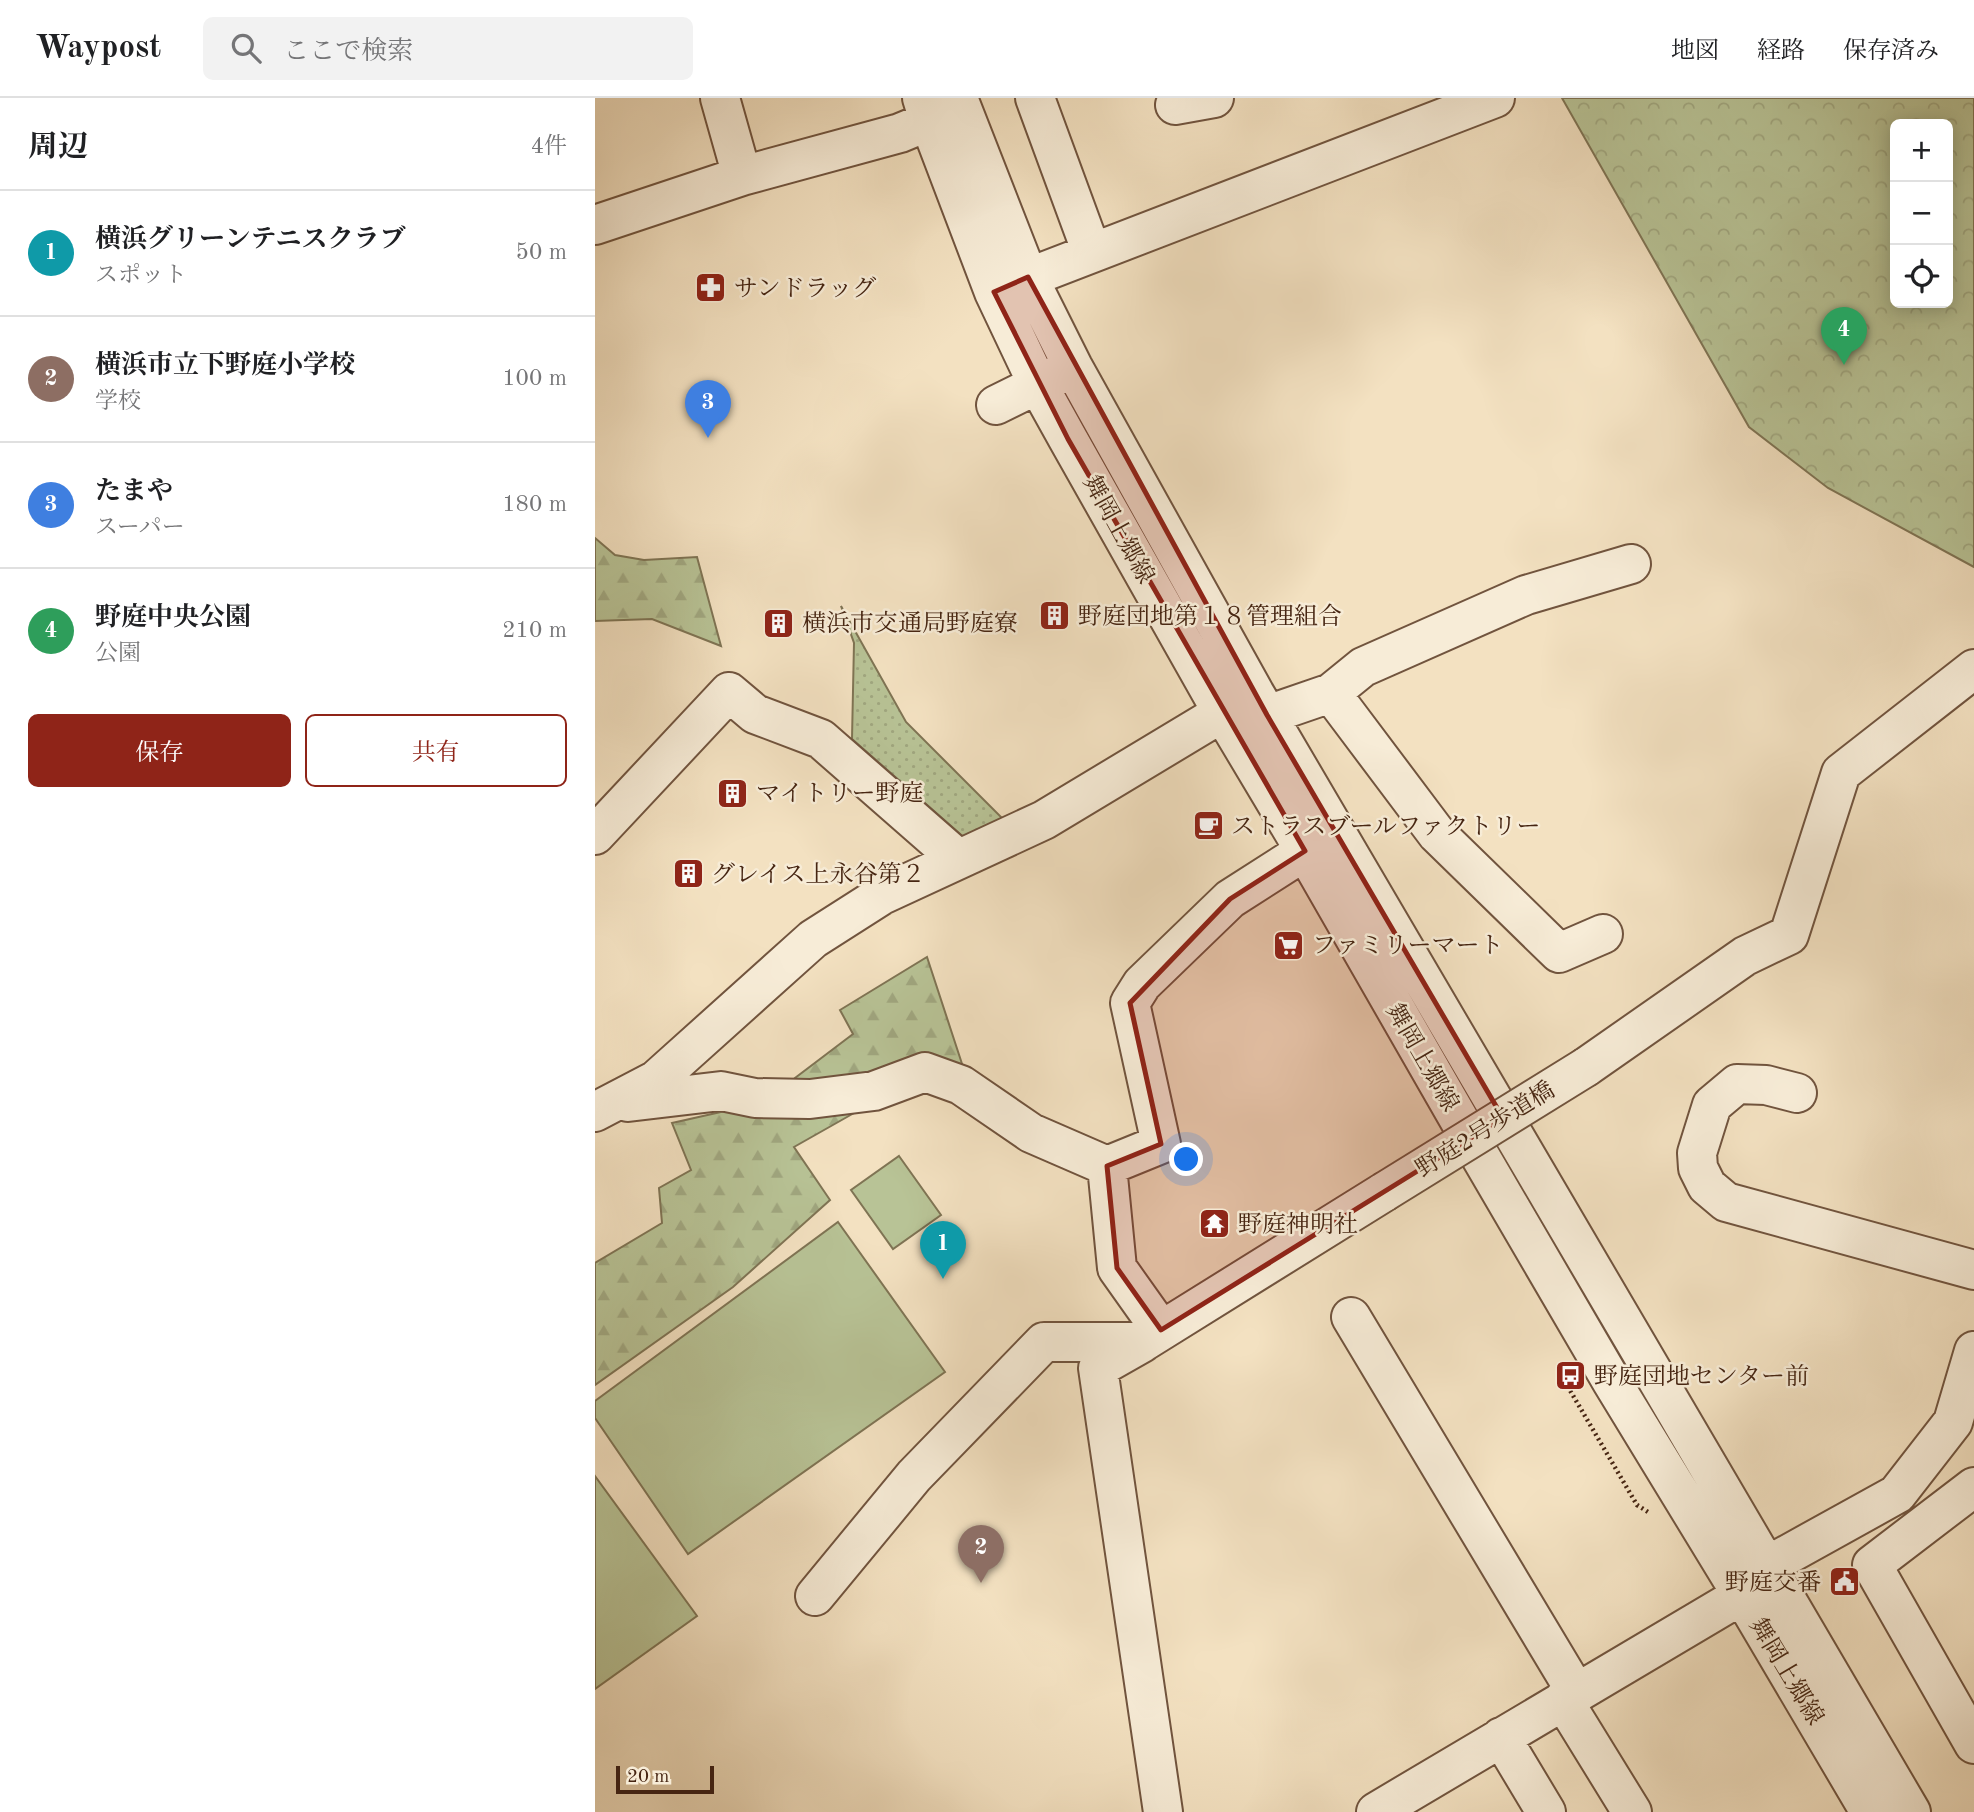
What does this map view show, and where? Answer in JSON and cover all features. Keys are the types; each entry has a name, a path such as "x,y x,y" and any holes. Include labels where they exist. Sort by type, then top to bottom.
{"street":[{"path":"720,98 742,176"},
{"path":"1035,98 1092,253"},
{"path":"1175,105 1213,98"},
{"path":"1011,284 1495,98"},
{"path":"595,225 742,176 900,133 936,106 1011,284 1073,367 1261,704 1911,1812"},
{"name":"舞岡上郷線","path":"1011,284 1038,385 1222,712 1305,850 1476,1149 1612,1382 1870,1812"},
{"path":"996,405 1073,367"},
{"path":"603,1108 656,1080 813,939 881,895 1044,820 1222,712 1331,693 1363,667 1526,595 1632,564"},
{"name":"野庭2号歩道橋","path":"1163,1812 1098,1368 1586,1067 1745,956 1789,935 1842,773 1974,669"},
{"path":"595,835 729,692 755,714 821,739 958,859"},
{"path":"1331,693 1437,834 1559,953 1603,934"},
{"path":"603,1108 720,1091 755,1098 810,1099 874,1091 925,1072 961,1085 1031,1133 1107,1166 1161,1144 1130,1003 1142,984 1230,899 1305,850"},
{"path":"1797,1093 1766,1085 1737,1084 1711,1105 1697,1153 1698,1168 1707,1186 1726,1202 1974,1270"},
{"path":"815,1596 913,1476 1044,1342 1152,1336 1117,1268 1107,1166"},
{"path":"1351,1317 1569,1696 1632,1812"},
{"path":"1767,1566 1896,1494 1952,1422 1974,1351"},
{"path":"1974,1487 1872,1565 1974,1744"},
{"path":"1376,1812 1742,1595"},
{"path":"1501,1737 1546,1812"}],"highlighted area":[{"path":"1028,277 1267,715 1503,1118 1161,1330 1117,1268 1107,1166 1161,1144 1130,1003 1230,899 1305,851 1068,439 994,292"}],"green space":[{"path":"1562,98 1974,98 1974,567 1828,488 1749,427"},
{"path":"595,538 615,555 644,560 697,557 721,646 652,619 595,621"},
{"path":"841,606 906,722 1003,819 967,840 852,739 854,643"},
{"path":"927,957 966,1076 803,1091 795,1078 853,1034 840,1010"},
{"path":"870,1104 794,1147 830,1200 733,1287 595,1385 595,1263 662,1223 659,1188 691,1170 672,1123 743,1107"},
{"path":"899,1156 941,1215 893,1249 851,1190"},
{"path":"838,1222 945,1372 688,1554 595,1418 595,1401"},
{"path":"595,1476 697,1616 595,1689"}],"place":[{"name":"サンドラッグ","path":"711,288"},
{"name":"野庭中央公園","path":"1844,365"},
{"name":"たまや","path":"708,438"},
{"name":"野庭団地第１８管理組合","path":"1055,616"},
{"name":"横浜市交通局野庭寮","path":"779,623"},
{"name":"マイトリー野庭","path":"733,793"},
{"name":"ストラスブールファクトリー","path":"1208,826"},
{"name":"グレイス上永谷第２","path":"688,874"},
{"name":"ファミリーマート","path":"1289,945"},
{"name":"野庭神明社","path":"1215,1224"},
{"name":"横浜グリーンテニスクラブ","path":"943,1279"},
{"name":"野庭団地センター前","path":"1571,1376"},
{"name":"野庭交番","path":"1844,1582"},
{"name":"横浜市立下野庭小学校","path":"981,1583"}]}
